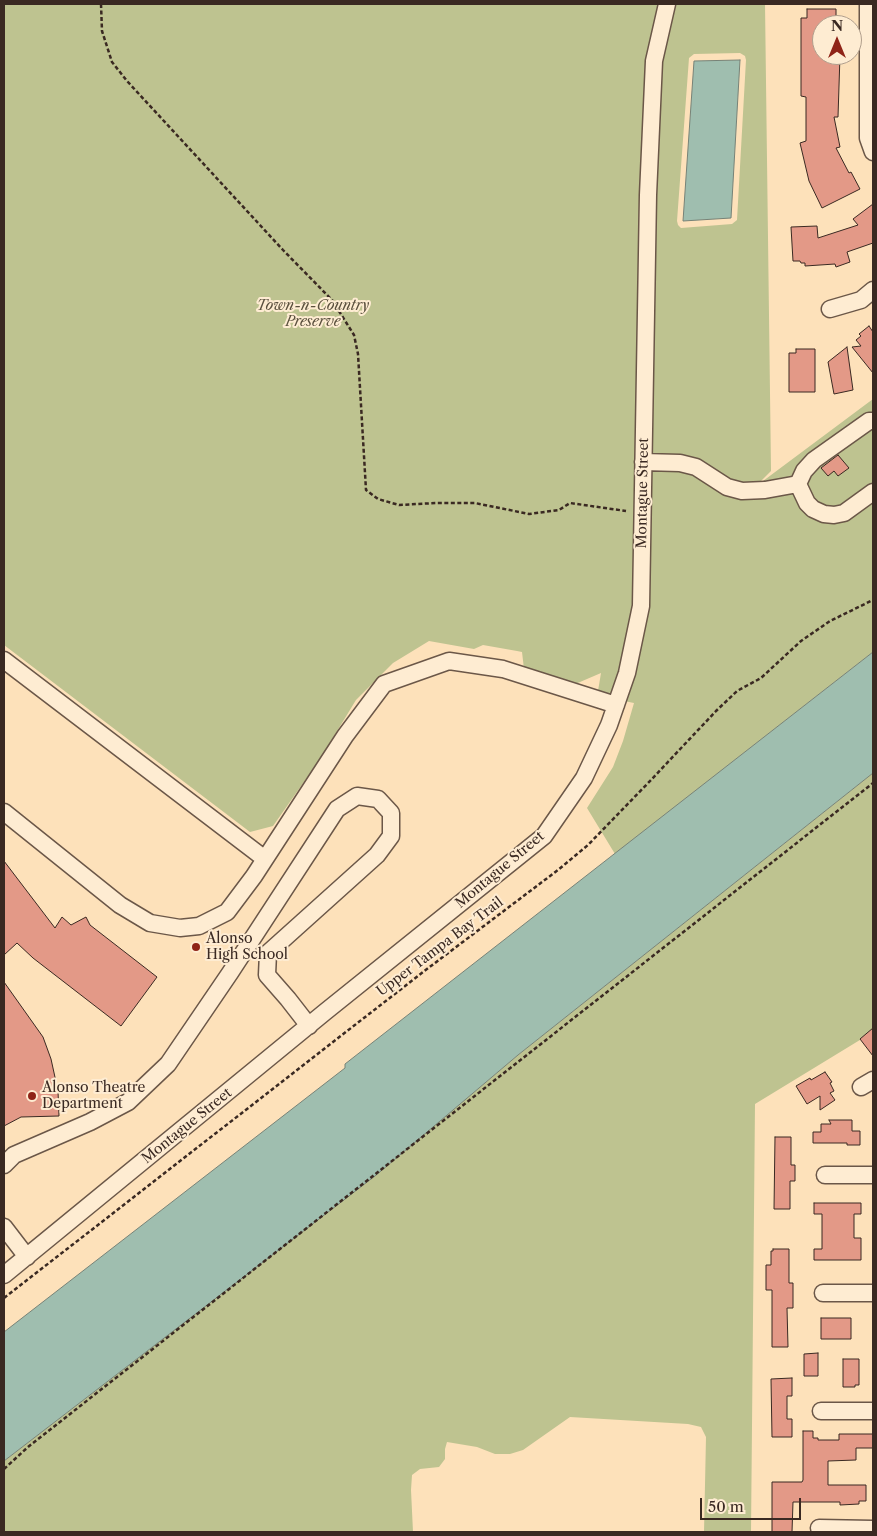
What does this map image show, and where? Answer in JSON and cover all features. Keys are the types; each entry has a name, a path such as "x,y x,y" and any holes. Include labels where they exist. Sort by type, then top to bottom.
{"street":[{"name":"Montague Street","path":"4,1275 544,836 584,778 609,726 616,705 626,673 641,606 648,194 654,61 667,4"},
{"path":"868,4 868,138 873,152"},
{"path":"830,309 860,300 873,290"},
{"path":"798,484 804,472 814,460 864,425 873,421"},
{"path":"643,462 680,463 696,467 728,487 742,491 765,490 798,484"},
{"path":"798,484 807,503 814,510 824,514 844,513 873,492"},
{"path":"4,660 265,859"},
{"path":"4,812 120,905 150,923 180,928 199,926 227,912 265,859 346,736 384,684 449,661 503,669 616,705"},
{"path":"4,1165 14,1155 90,1122 128,1102 168,1064 230,973 336,809 357,796 378,799 391,813 391,836 377,855 268,953 267,974 309,1026"},
{"path":"826,1175 873,1175"},
{"path":"4,1227 26,1257"},
{"path":"824,1293 873,1293"},
{"path":"821,1411 873,1411"},
{"path":"819,1528 873,1529"}],"path":[{"path":"102,4 102,31 112,62 283,250 332,300 354,335 358,354 366,490 378,499 399,505 475,503 529,514 559,510 570,503 626,512"},
{"name":"Upper Tampa Bay Trail","path":"4,1298 558,870 588,845 716,711 738,691 761,678 801,641 830,621 873,600"},
{"path":"4,1469 36,1441 873,783"}],"green space":[{"name":"Town-n-Country Preserve","path":"4,4 659,4 634,605 620,671 610,700 597,697 601,673 573,685 524,669 522,652 483,645 474,649 429,641 393,663 356,700 320,759 273,826 250,832 4,645"},
{"path":"674,4 765,4 771,471 755,487 873,399 873,652 615,854 587,808 613,767 634,703 624,701 633,675 661,62","holes":["740,53 745,56 737,220 732,224 681,228 677,221 689,58 694,54"]},
{"path":"873,773 873,1032 755,1104 751,1532 704,1532 706,1437 701,1427 688,1424 570,1417 523,1450 510,1454 495,1454 477,1447 447,1442 445,1459 439,1467 420,1469 412,1475 413,1532 4,1532 4,1461 375,1176 518,1055"}],"shaded area":[{"path":"740,60 731,218 683,221 694,61"},
{"path":"873,652 873,773 518,1055 375,1176 4,1461 4,1332 345,1068 345,1064"}],"building":[{"path":"807,9 836,9 836,15 812,15 812,65 840,65 838,117 834,117 840,147 836,148 860,189 822,208 809,181 800,143 806,141 806,97 801,96 801,18 807,18"},
{"path":"873,204 873,243 847,252 850,262 836,267 835,264 805,266 805,263 793,261 791,227 817,226 818,238 858,225 853,219"},
{"path":"869,326 873,332 873,373 852,347 861,346 856,340 861,336 859,334"},
{"path":"847,347 853,390 834,394 828,362"},
{"path":"796,349 815,349 815,392 789,392 789,353 796,353"},
{"path":"838,455 849,468 838,476 834,471 828,476 821,468"},
{"path":"4,861 55,928 62,917 71,925 86,917 90,925 157,977 121,1026 33,958 17,943 4,955"},
{"path":"4,982 43,1037 51,1059 58,1091 59,1116 21,1117 4,1126"},
{"path":"873,1028 873,1056 860,1039"},
{"path":"825,1072 832,1082 830,1083 834,1091 830,1093 835,1100 820,1110 820,1096 807,1104 796,1086"},
{"path":"829,1120 852,1120 852,1131 860,1131 860,1145 813,1143 813,1132 821,1132 821,1124 831,1124"},
{"path":"775,1137 791,1137 791,1165 795,1165 795,1181 790,1181 790,1209 774,1209"},
{"path":"814,1203 861,1203 861,1214 854,1214 854,1238 861,1238 861,1260 814,1260 814,1249 822,1249 822,1214 814,1214"},
{"path":"773,1249 789,1249 789,1283 793,1283 793,1308 787,1308 788,1347 772,1347 772,1290 766,1290 766,1265 771,1265 771,1251"},
{"path":"821,1318 851,1318 851,1339 821,1339"},
{"path":"818,1353 818,1376 804,1376 804,1354"},
{"path":"843,1359 859,1359 859,1385 843,1387"},
{"path":"792,1378 792,1396 787,1396 787,1419 792,1419 792,1437 772,1437 771,1379"},
{"path":"803,1431 813,1431 813,1438 818,1438 818,1440 839,1440 839,1434 873,1434 873,1448 856,1448 856,1460 828,1461 828,1485 866,1485 866,1501 859,1501 859,1504 840,1505 840,1502 793,1502 792,1532 772,1532 772,1482 802,1482"}],"place":[{"name":"Alonso High School","path":"196,947"},
{"name":"Alonso Theatre Department","path":"32,1096"}]}
